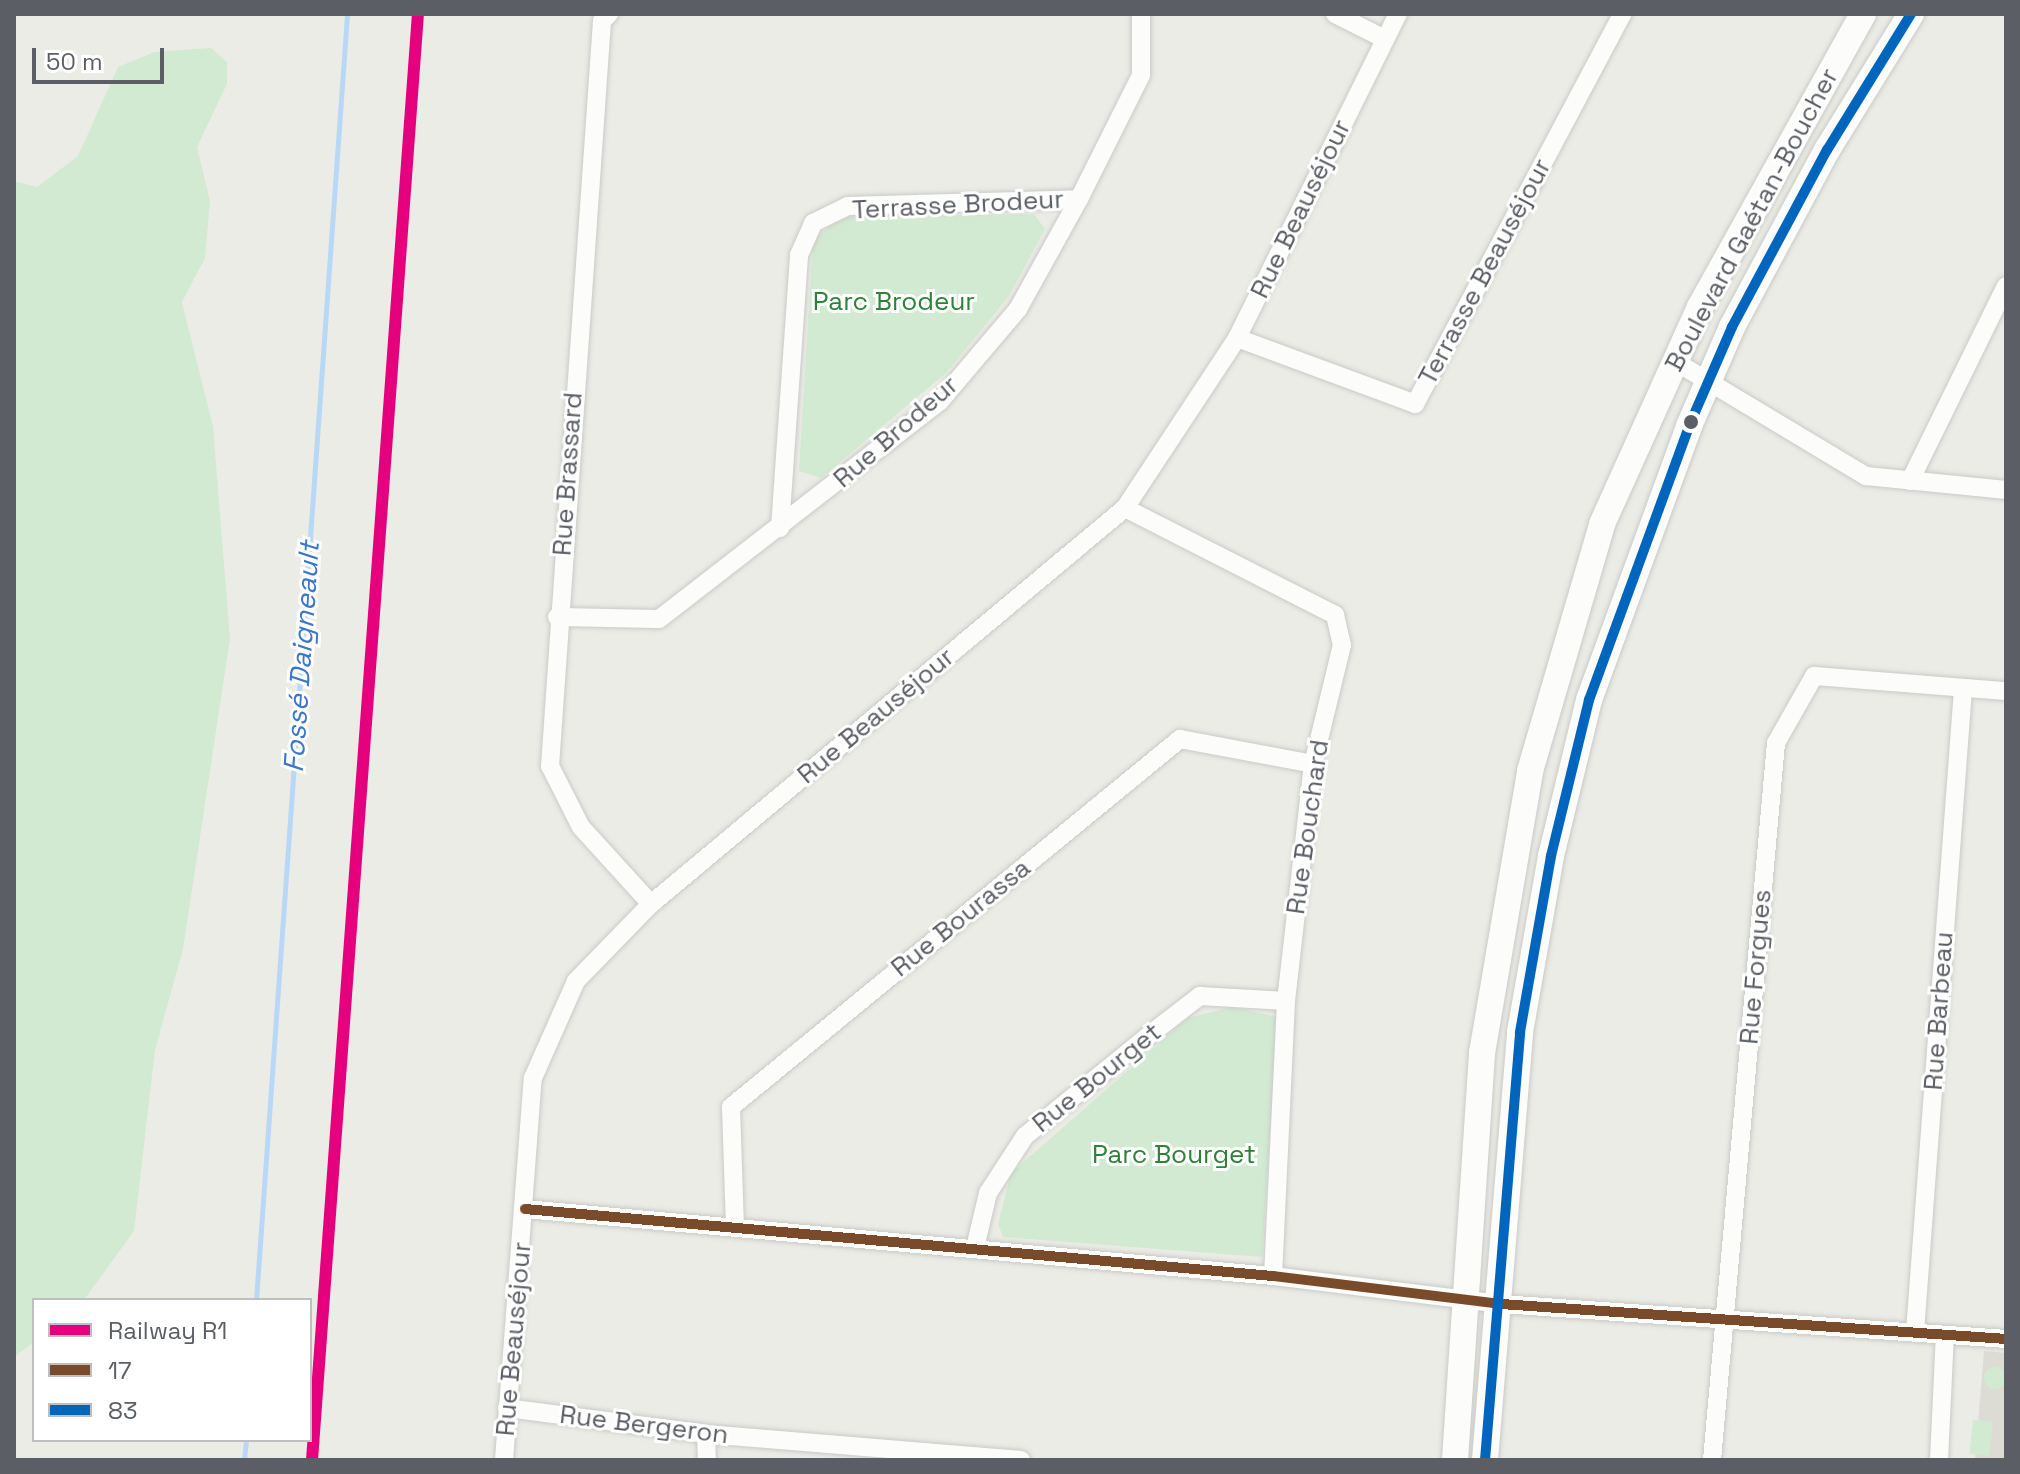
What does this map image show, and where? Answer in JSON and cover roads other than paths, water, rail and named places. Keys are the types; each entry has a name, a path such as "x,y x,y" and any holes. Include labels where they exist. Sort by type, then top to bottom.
{"main road":[{"name":"Boulevard Gaétan-Boucher","path":"1455,1460 1482,1053 1530,771 1602,524 1700,307 1863,14"},
{"name":"Boulevard Gaétan-Boucher","path":"1485,1460 1501,1304 1520,1032 1551,856 1589,700 1689,426 1732,327 1827,150 1911,14"}],"street":[{"name":"Rue Brassard","path":"609,14 602,21 557,617 550,766 581,827 651,904"},
{"name":"Rue Brodeur","path":"557,617 659,619 940,401 1018,309 1079,199 1141,75 1141,14"},
{"path":"1335,14 1385,39"},
{"name":"Rue Beauséjour","path":"504,1460 533,1078 576,981 651,904 1125,508 1237,338 1398,14"},
{"name":"Terrasse Beauséjour","path":"1237,338 1415,404 1622,14"},
{"name":"Terrasse Brodeur","path":"780,528 799,255 813,223 848,206 1079,199"},
{"path":"1910,481 2006,286"},
{"path":"1676,362 1866,476 2006,490"},
{"name":"Rue Bouchard","path":"1125,508 1335,615 1342,645 1313,764 1286,1001 1273,1276"},
{"name":"Rue Forgues","path":"1712,1460 1776,743 1814,676 2006,691"},
{"name":"Rue Barbeau","path":"1915,1332 1963,689"},
{"name":"Rue Bourassa","path":"735,1228 731,1107 1180,739 1313,764"},
{"name":"Rue Bourget","path":"975,1248 988,1193 1025,1136 1148,1036 1200,996 1286,1001"},
{"path":"525,1209 1273,1276 1467,1296 1501,1304 2006,1339"},
{"path":"1939,1460 1945,1335"},
{"name":"Rue Bergeron","path":"507,1408 706,1434 1021,1460"},
{"path":"706,1434 707,1460"}],"waterway":[{"name":"Fossé Daigneault","path":"256,1298 347,14"},
{"name":"Fossé Daigneault","path":"244,1460 246,1442"}],"rail line":[{"name":"R1","path":"312,1460 418,14"}],"park label":[{"name":"Parc Brodeur","path":"894,302"},
{"name":"Parc Bourget","path":"1174,1155"}]}
